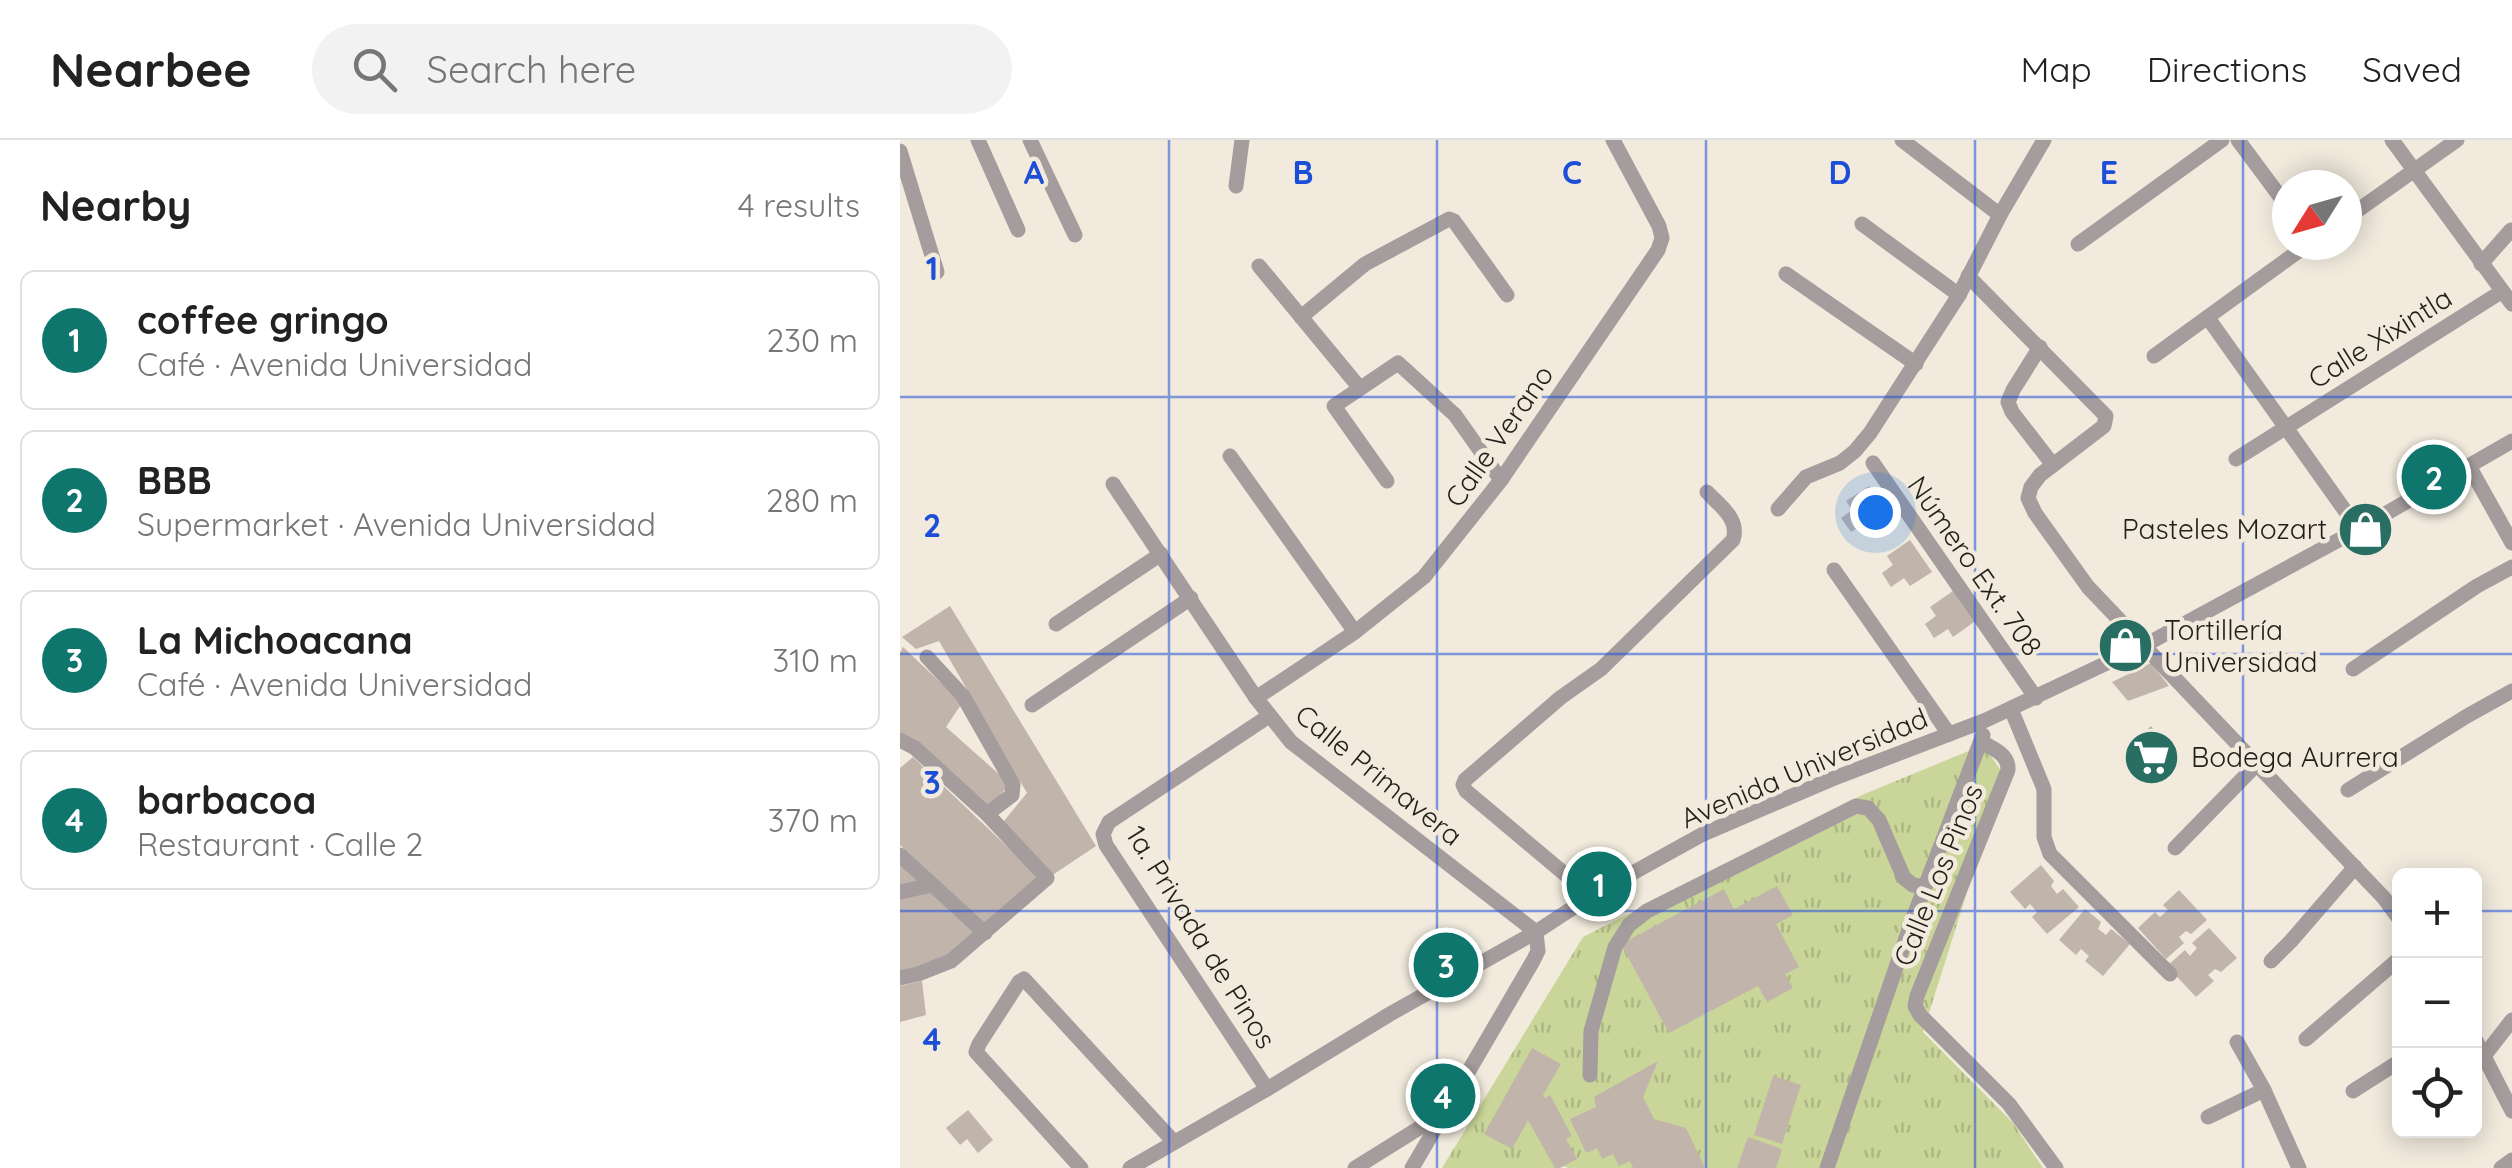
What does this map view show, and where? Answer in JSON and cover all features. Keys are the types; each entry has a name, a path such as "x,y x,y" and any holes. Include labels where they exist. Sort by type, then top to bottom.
{"street":[{"path":"978,140 1018,230"},
{"path":"1030,140 1075,235"},
{"path":"1236,186 1242,140"},
{"name":"Calle Verano","path":"1256,698 1354,632 1424,577 1501,480 1658,250 1662,238 1659,226 1613,140"},
{"path":"1902,140 2000,215"},
{"path":"1778,509 1806,477 1840,462 1855,450 1916,364 2044,140"},
{"path":"2078,244 2222,140"},
{"path":"2238,140 2272,186"},
{"path":"2392,140 2508,298"},
{"path":"2362,207 2457,140"},
{"path":"900,151 937,272"},
{"path":"1301,318 1365,264 1449,219 1507,295"},
{"path":"1862,224 1958,295"},
{"path":"2482,264 2511,230"},
{"path":"2154,356 2287,260"},
{"path":"1259,266 1359,387"},
{"path":"1786,274 1916,364"},
{"path":"1968,276 2102,410 2106,420 2097,432 2040,475 2030,487 2030,504 2088,587 2392,909"},
{"name":"Calle Xixintla","path":"2236,460 2508,298"},
{"path":"2208,318 2346,512"},
{"path":"2040,348 2008,402 2052,466"},
{"path":"1387,481 1334,406 1398,363 1455,415 1501,480"},
{"name":"Avenida Universidad","path":"1130,1168 1703,834 1832,778 1986,720 2145,646 2512,441"},
{"path":"1230,456 1354,632"},
{"name":"Número Ext. 708","path":"1874,463 2036,698"},
{"path":"2469,466 2507,523 2512,543"},
{"name":"Calle Primavera","path":"1113,484 1256,698 1291,742 1536,932"},
{"path":"1591,896 1463,785 1560,698 1602,668 1733,540 1733,519 1706,492"},
{"path":"1056,624 1161,554"},
{"path":"2353,669 2512,567"},
{"path":"1834,570 1949,734"},
{"path":"1032,706 1191,598"},
{"path":"926,657 963,696 1013,784 1012,795 987,814"},
{"path":"2348,790 2512,691"},
{"path":"2011,709 2044,789 2044,838 2050,854 2170,974"},
{"name":"1a. Privada de Pinos","path":"1268,1089 1106,845 1103,834 1109,822 1269,716"},
{"path":"1827,1168 1925,886 1982,742 1986,720"},
{"name":"Calle Los Pinos","path":"1982,742 2004,756 2008,770 1915,1006 2010,1104 2056,1168"},
{"path":"900,760 907,744 987,814 1048,878 951,961 900,978"},
{"path":"2175,848 2256,764"},
{"path":"1590,1075 1591,1031 1616,947 1630,925 1647,911 1856,806 1868,808 1879,820 1904,878 1925,886"},
{"path":"900,855 986,933"},
{"path":"2271,962 2355,867"},
{"path":"900,892 932,885"},
{"path":"1412,1168 1538,952 1536,932"},
{"path":"2306,1038 2392,965"},
{"path":"1082,1168 976,1052 1024,979 1174,1142"},
{"path":"2484,1056 2512,1020"},
{"path":"2236,1042 2264,1090 2299,1168"},
{"path":"2480,1048 2512,1112"},
{"path":"2353,1092 2392,1066"},
{"path":"2208,1117 2264,1090"},
{"path":"1355,1168 1442,1114"},
{"path":"2501,1168 2512,1160"}],"green space":[{"path":"1983,745 2004,775 1923,1032 2013,1123 2043,1168 1442,1168 1583,937 1862,795"}],"building":[{"path":"1869,486 1891,517 1869,532 1864,524 1851,532 1841,518 1852,510 1846,501"},
{"path":"1910,540 1932,572 1910,586 1904,578 1891,587 1882,573 1893,565 1887,556"},
{"path":"1953,591 1974,622 1953,637 1948,629 1934,638 1925,624 1936,616 1930,607"},
{"path":"950,606 1096,846 1051,876 1003,822 1027,793 939,641 916,649 902,637"},
{"path":"903,647 962,703 946,727 1010,784 987,809 900,732"},
{"path":"2151,663 2169,686 2128,701 2112,682"},
{"name":"Bodega Aurrera","path":"2151,726 2180,764 2149,779 2125,750"},
{"path":"913,757 1039,877 986,925 900,845 900,768"},
{"path":"900,855 985,933 951,961 900,978"},
{"path":"2041,865 2054,881 2051,886 2057,894 2063,889 2079,907 2047,934 2032,917 2037,912 2030,904 2025,909 2010,892"},
{"path":"1777,886 1793,915 1776,924 1799,967 1785,974 1793,988 1767,1002 1758,986 1669,1033 1621,944 1724,889 1734,909"},
{"path":"2179,890 2207,920 2191,934 2186,931 2179,937 2184,943 2166,959 2138,928 2155,912 2160,917 2168,910 2163,905"},
{"path":"2085,909 2101,922 2098,929 2106,935 2111,929 2130,944 2103,976 2085,961 2089,956 2081,949 2076,955 2059,940"},
{"path":"2209,928 2237,958 2221,972 2215,969 2208,975 2214,981 2196,997 2167,966 2185,950 2190,956 2197,948 2192,943"},
{"path":"922,981 926,1015 900,1022 900,986"},
{"path":"1532,1048 1561,1064 1543,1095 1550,1095 1572,1136 1566,1139 1577,1159 1560,1168 1555,1168 1528,1120 1512,1149 1484,1134"},
{"path":"1658,1061 1643,1097 1654,1119 1686,1128 1705,1168 1633,1168 1630,1161 1619,1166 1613,1154 1602,1159 1597,1148 1586,1153 1570,1119 1596,1107 1594,1097"},
{"path":"1773,1076 1801,1085 1782,1144 1754,1135"},
{"path":"968,1110 993,1140 978,1153 967,1139 960,1145 946,1128"},
{"path":"1748,1137 1782,1149 1776,1168 1737,1168"}],"place":[{"name":"BBB","path":"2434,477"},
{"name":"Pasteles Mozart","path":"2366,529"},
{"name":"Tortillería Universidad","path":"2125,646"},
{"name":"Bodega Aurrera","path":"2152,757"},
{"name":"coffee gringo","path":"1599,884"},
{"name":"La Michoacana","path":"1446,965"},
{"name":"barbacoa","path":"1443,1096"}]}
